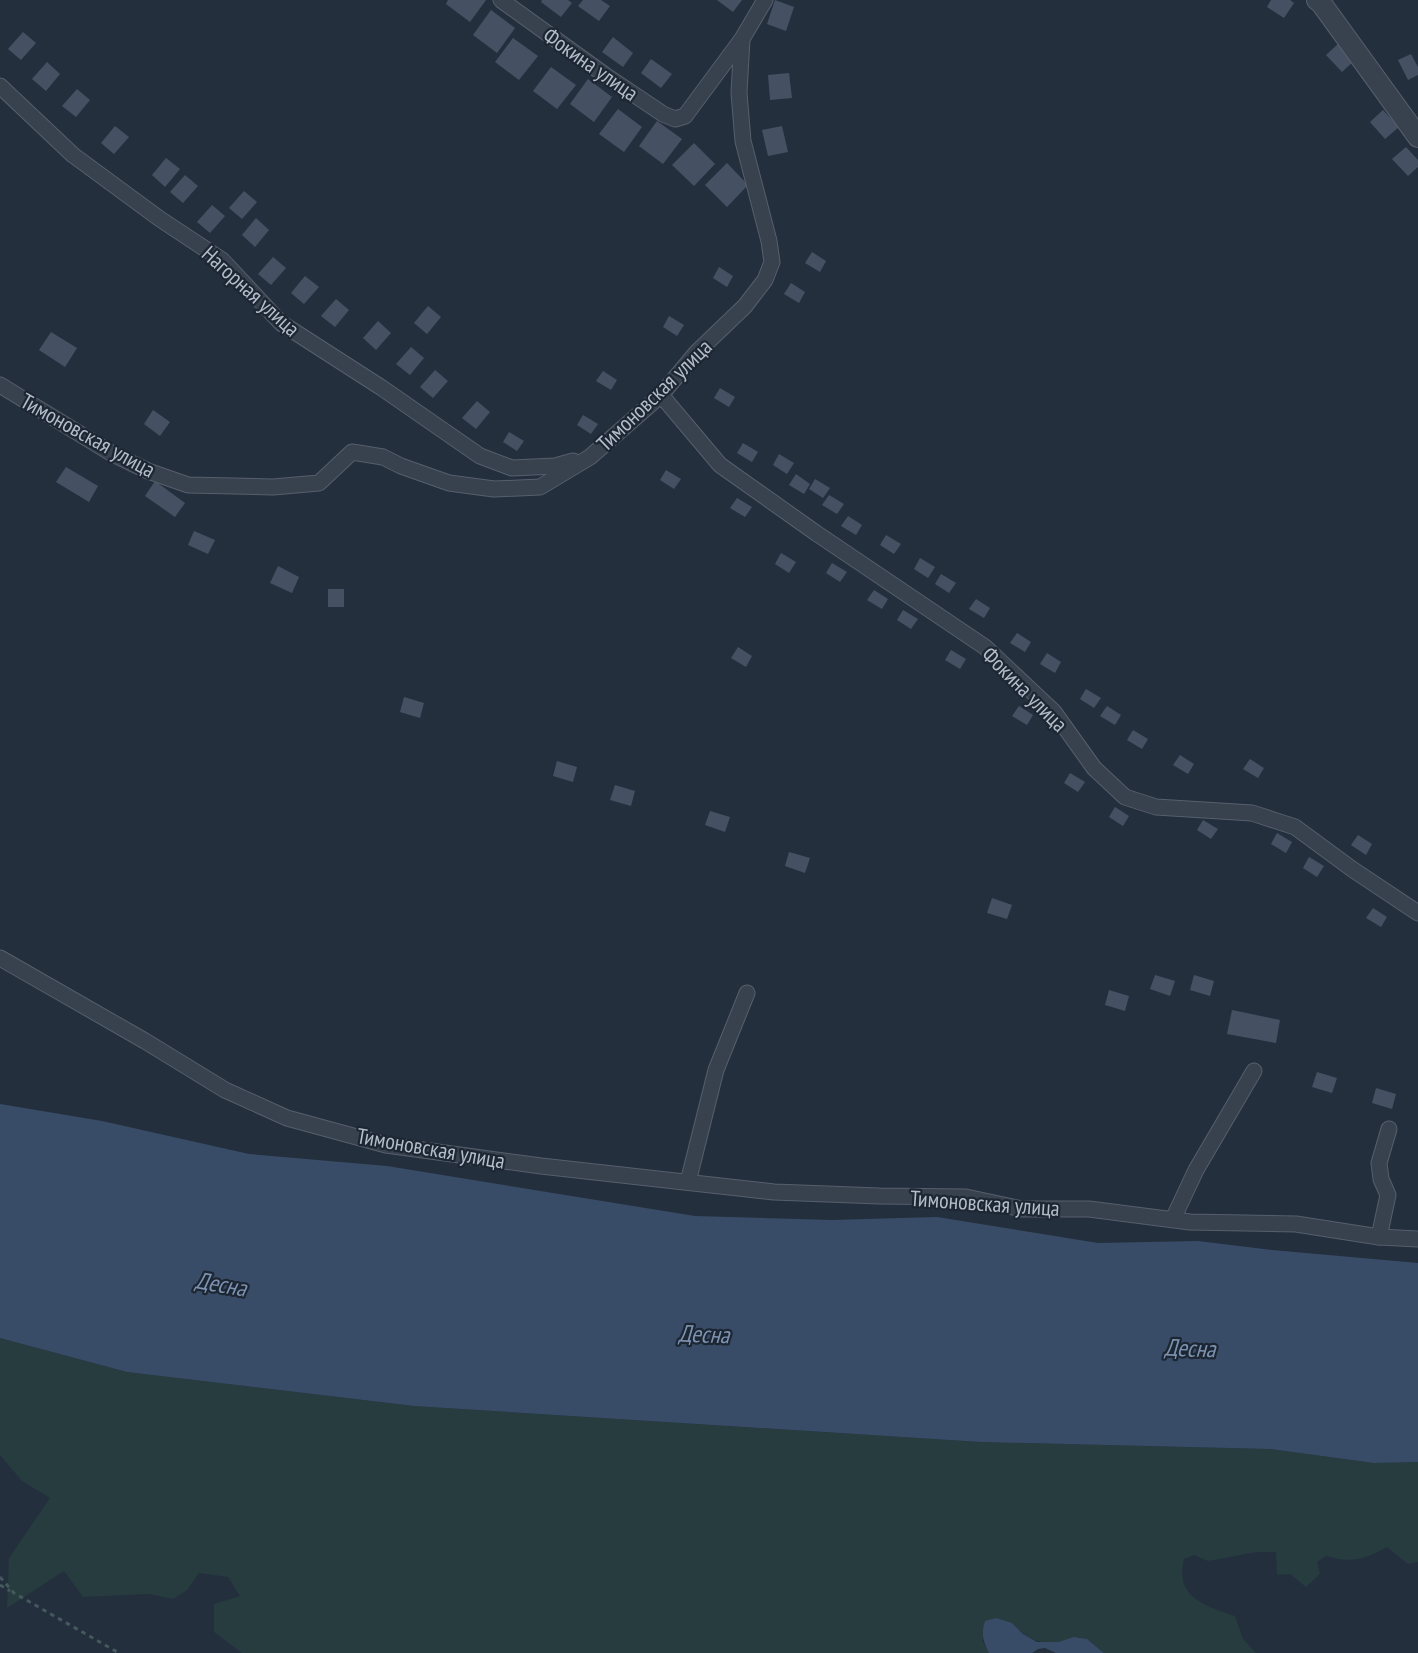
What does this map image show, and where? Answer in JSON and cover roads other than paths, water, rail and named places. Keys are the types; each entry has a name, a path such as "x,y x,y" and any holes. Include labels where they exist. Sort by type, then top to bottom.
{"street":[{"name":"Фокина улица","path":"501,0 605,75 663,114 675,118 686,116 742,39"},
{"path":"742,39 765,0"},
{"path":"1317,0 1418,137"},
{"name":"Тимоновская улица","path":"0,386 111,453 148,471 188,484 273,487 319,483 352,453 383,456 401,466 449,483 494,489 540,487 590,457 661,395 696,353 745,306 765,280 772,262 770,241 743,141 740,93 742,39"},
{"name":"Нагорная улица","path":"0,86 73,155 160,219 222,260 280,323 382,388 480,456 513,468 555,466 590,457"},
{"name":"Фокина улица","path":"661,395 720,465 985,647 1054,712 1094,768 1125,797 1156,807 1252,813 1294,827 1418,913"},
{"name":"Тимоновская улица","path":"0,958 225,1090 287,1118 386,1145 541,1167 786,1192 966,1197 1022,1209 1089,1209 1173,1220 1296,1224 1379,1237 1418,1239"},
{"path":"688,1182 716,1070 747,993"},
{"path":"1173,1220 1196,1170 1254,1071"},
{"path":"1379,1237 1388,1196 1381,1179 1379,1163 1389,1129"}],"water":[{"name":"Десна","path":"0,1104 102,1121 249,1154 387,1166 695,1216 832,1220 937,1217 1098,1243 1198,1241 1418,1263 1418,1462 1374,1463 1270,1449 981,1442 414,1406 127,1372 0,1338"},
{"path":"996,1618 1012,1623 1023,1634 1037,1642 1058,1642 1074,1637 1087,1639 1104,1653 1056,1653 1045,1648 1032,1653 989,1653 985,1645 983,1630 985,1621"}]}
